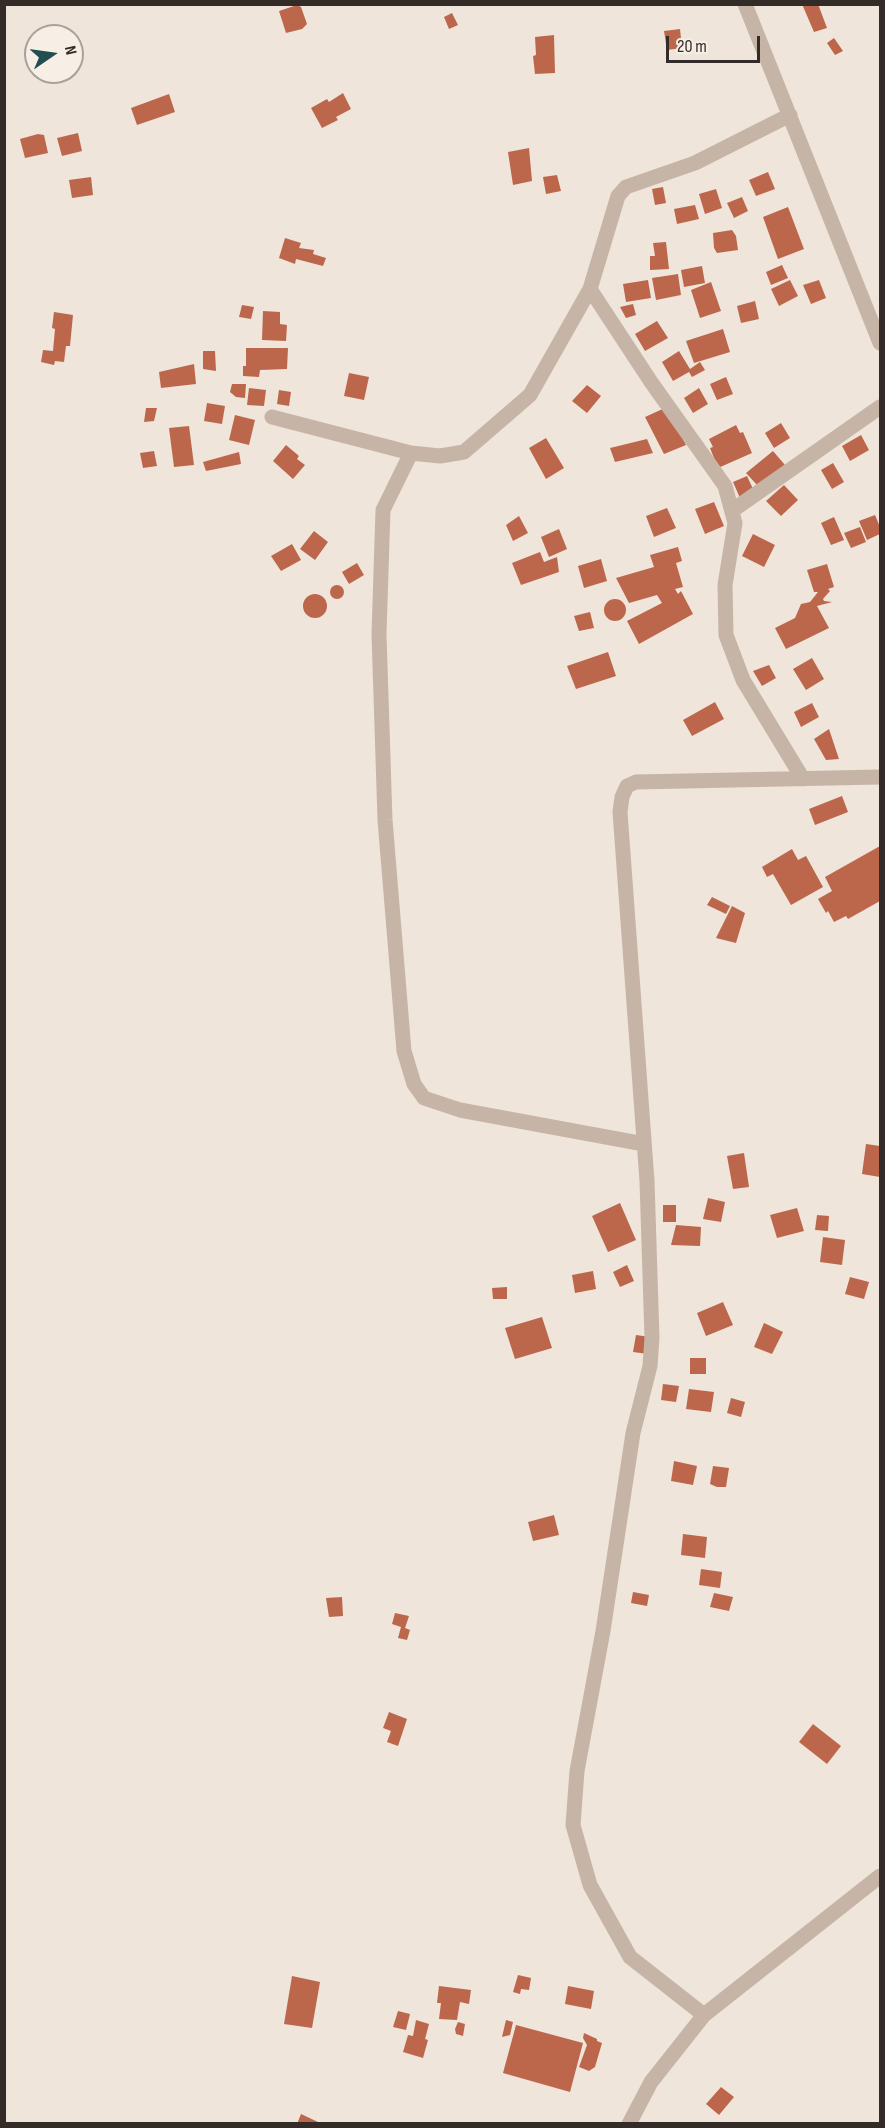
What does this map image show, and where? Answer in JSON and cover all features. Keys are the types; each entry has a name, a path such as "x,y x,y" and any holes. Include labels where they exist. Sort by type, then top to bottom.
{"street":[{"path":"745,4 880,343"},
{"path":"272,417 411,453 440,456 464,452 530,395 590,290 618,196 626,187 694,163 790,116"},
{"path":"590,290 651,382 726,486 735,523 725,585 726,635 743,680 803,779"},
{"path":"733,510 880,407"},
{"path":"411,453 383,510 379,633 385,820 404,1052 414,1084 424,1098 460,1110 644,1144"},
{"path":"704,2015 630,1957 590,1886 573,1825 577,1771 603,1631 633,1433 650,1366 651,1316 644,1144 620,812 622,797 627,786 636,782 880,777"},
{"path":"629,2124 651,2082 704,2015 880,1876"}],"building":[{"path":"802,4 818,4 827,28 814,32"},
{"path":"297,5 301,7 307,24 302,29 286,33 279,11"},
{"path":"452,13 458,25 449,29 444,17"},
{"path":"680,29 682,48 667,50 664,31"},
{"path":"554,35 555,73 535,74 533,56 536,55 535,37"},
{"path":"834,38 843,51 835,55 827,43"},
{"path":"343,93 351,109 336,117 338,120 322,128 311,108 327,99 329,102"},
{"path":"169,94 175,112 137,125 131,108"},
{"path":"78,133 82,151 62,156 57,138"},
{"path":"38,134 44,135 48,153 25,158 20,139"},
{"path":"529,148 532,181 513,185 508,152"},
{"path":"768,172 775,189 756,196 749,180"},
{"path":"557,175 561,191 546,194 543,177"},
{"path":"91,177 93,195 72,198 69,180"},
{"path":"663,187 666,203 655,205 652,189"},
{"path":"716,189 722,208 705,214 699,194"},
{"path":"742,197 748,211 734,218 727,203"},
{"path":"695,205 699,219 677,224 674,209"},
{"path":"788,207 804,249 778,259 763,217"},
{"path":"732,230 736,236 738,250 717,253 714,248 713,233"},
{"path":"285,238 301,243 299,248 314,250 313,254 326,258 323,266 296,259 295,264 279,258"},
{"path":"666,242 669,269 650,270 650,256 655,256 653,243"},
{"path":"782,265 788,278 771,285 766,272"},
{"path":"702,266 705,283 684,287 681,270"},
{"path":"678,274 681,295 656,300 652,278"},
{"path":"648,280 651,298 626,302 623,284"},
{"path":"790,280 798,296 779,306 771,289"},
{"path":"819,280 826,298 811,304 803,285"},
{"path":"711,282 721,311 700,318 691,290"},
{"path":"755,301 759,319 741,323 737,306"},
{"path":"633,304 636,315 626,318 620,307"},
{"path":"242,305 254,307 251,319 239,317"},
{"path":"263,311 280,312 280,324 287,325 286,341 262,340"},
{"path":"54,312 73,315 70,346 66,346 64,362 55,361 54,365 41,362 43,350 53,351"},
{"path":"657,321 668,338 645,351 635,334"},
{"path":"723,329 730,352 694,363 686,341"},
{"path":"246,348 288,348 287,369 260,370 259,377 243,376 243,366 246,366"},
{"path":"203,351 215,351 216,371 203,369"},
{"path":"679,351 690,369 700,362 705,370 692,377 689,372 673,381 662,362"},
{"path":"194,364 196,384 161,388 159,372"},
{"path":"349,373 369,377 364,400 344,396"},
{"path":"726,377 733,394 717,400 710,384"},
{"path":"232,384 246,384 245,398 236,397 230,392"},
{"path":"587,385 601,396 587,413 572,401"},
{"path":"249,388 266,390 264,406 247,405"},
{"path":"699,388 708,404 693,413 684,398"},
{"path":"279,390 291,392 289,406 277,404"},
{"path":"207,403 225,406 222,424 204,421"},
{"path":"667,407 686,445 664,454 645,417"},
{"path":"146,408 157,408 154,421 144,422"},
{"path":"235,415 255,420 249,445 229,440"},
{"path":"781,423 790,438 774,448 765,433"},
{"path":"736,425 740,433 743,432 752,453 718,468 709,439"},
{"path":"189,426 194,465 174,467 169,428"},
{"path":"861,435 869,450 850,461 842,446"},
{"path":"546,438 564,468 546,479 529,448"},
{"path":"647,439 653,453 615,462 610,448"},
{"path":"286,445 299,456 297,459 305,465 293,479 273,461"},
{"path":"154,451 157,466 143,468 140,453"},
{"path":"773,451 785,465 758,486 746,473"},
{"path":"239,452 241,464 206,471 203,462"},
{"path":"833,463 844,482 832,489 821,470"},
{"path":"747,476 754,491 740,498 733,482"},
{"path":"784,485 798,500 781,516 766,501"},
{"path":"714,502 724,526 705,534 695,509"},
{"path":"667,508 676,528 654,537 646,516"},
{"path":"875,515 880,534 867,540 859,521"},
{"path":"519,516 528,533 513,541 506,525"},
{"path":"834,517 844,540 831,545 821,523"},
{"path":"860,527 866,542 851,548 844,533"},
{"path":"559,529 567,549 549,557 541,537"},
{"path":"314,531 328,542 315,560 300,549"},
{"path":"753,534 775,545 764,567 742,556"},
{"path":"292,544 301,560 281,571 271,556"},
{"path":"678,547 682,561 676,563 683,587 675,589 678,594 681,591 693,614 639,644 627,621 662,603 657,595 629,603 616,578 654,567 650,555"},
{"path":"540,552 544,562 557,557 559,572 521,585 512,563"},
{"path":"601,559 607,581 584,588 578,566"},
{"path":"357,563 364,575 349,584 342,572"},
{"path":"827,564 834,587 828,589 830,591 823,599 832,602 817,606 829,628 786,649 775,628 795,618 801,604 810,602 818,592 814,592 807,570"},
{"path":"334,585 340,585 344,592 340,599 334,599 330,595 330,589"},
{"path":"315,594 324,597 327,606 324,615 315,618 306,615 303,606 306,597"},
{"path":"615,599 625,606 626,610 619,620 615,621 605,614 604,610 611,600"},
{"path":"590,612 594,628 579,631 574,616"},
{"path":"608,652 616,676 576,689 567,666"},
{"path":"812,658 824,679 806,690 793,669"},
{"path":"769,665 776,678 762,686 753,671"},
{"path":"715,702 724,719 692,736 683,720"},
{"path":"812,703 819,717 801,727 794,712"},
{"path":"829,729 839,759 826,760 814,739"},
{"path":"842,796 848,812 815,825 809,809"},
{"path":"880,846 880,901 848,919 846,916 834,922 818,899 832,891 825,877"},
{"path":"792,849 798,860 806,856 823,887 791,905 773,874 767,877 762,867"},
{"path":"712,897 730,906 726,914 707,905"},
{"path":"732,906 745,913 736,943 716,938"},
{"path":"866,1144 880,1146 880,1177 862,1174"},
{"path":"744,1153 749,1187 733,1189 727,1156"},
{"path":"708,1198 725,1202 721,1222 703,1219"},
{"path":"620,1203 636,1240 608,1252 592,1216"},
{"path":"663,1205 676,1205 676,1222 663,1222"},
{"path":"797,1208 804,1231 777,1238 770,1215"},
{"path":"817,1215 829,1216 828,1231 815,1230"},
{"path":"676,1225 701,1227 700,1246 671,1245"},
{"path":"823,1237 845,1240 842,1265 820,1262"},
{"path":"627,1265 634,1281 620,1287 613,1272"},
{"path":"593,1271 596,1289 575,1293 572,1275"},
{"path":"850,1277 869,1282 864,1299 845,1294"},
{"path":"507,1287 507,1299 493,1299 492,1288"},
{"path":"723,1302 733,1325 706,1336 697,1313"},
{"path":"542,1317 552,1348 515,1359 505,1328"},
{"path":"764,1323 783,1332 772,1354 754,1347"},
{"path":"636,1335 650,1337 648,1354 633,1352"},
{"path":"690,1358 706,1358 706,1374 690,1374"},
{"path":"663,1384 679,1386 676,1402 661,1400"},
{"path":"689,1389 714,1392 711,1412 686,1409"},
{"path":"731,1398 745,1402 741,1417 727,1413"},
{"path":"674,1461 697,1466 693,1485 671,1481"},
{"path":"713,1466 729,1468 726,1487 710,1484"},
{"path":"554,1515 559,1535 533,1541 528,1522"},
{"path":"683,1534 707,1537 705,1558 681,1555"},
{"path":"701,1569 722,1572 720,1588 699,1585"},
{"path":"633,1592 649,1595 647,1606 631,1603"},
{"path":"714,1593 733,1597 729,1611 710,1607"},
{"path":"342,1597 343,1616 329,1617 326,1598"},
{"path":"395,1613 409,1616 405,1628 410,1630 407,1640 398,1638 401,1627 392,1624"},
{"path":"389,1712 407,1719 398,1746 387,1742 391,1731 383,1728"},
{"path":"813,1724 841,1746 827,1764 799,1742"},
{"path":"518,1975 531,1978 529,1990 521,1989 520,1994 513,1992"},
{"path":"292,1976 320,1982 312,2028 284,2024"},
{"path":"439,1986 471,1990 469,2004 460,2002 457,2020 439,2019 441,2003 437,2003"},
{"path":"568,1986 594,1991 591,2009 565,2004"},
{"path":"398,2011 410,2014 406,2030 393,2027"},
{"path":"416,2020 429,2024 423,2058 403,2052 408,2035 413,2036"},
{"path":"506,2020 513,2022 510,2035 502,2037"},
{"path":"458,2022 465,2024 463,2036 456,2034 455,2029"},
{"path":"516,2025 583,2043 570,2092 503,2073"},
{"path":"584,2033 602,2043 595,2067 589,2071 579,2067 587,2045 583,2038"},
{"path":"721,2087 734,2097 719,2115 706,2104"},
{"path":"301,2114 318,2122 317,2124 297,2124"}]}
